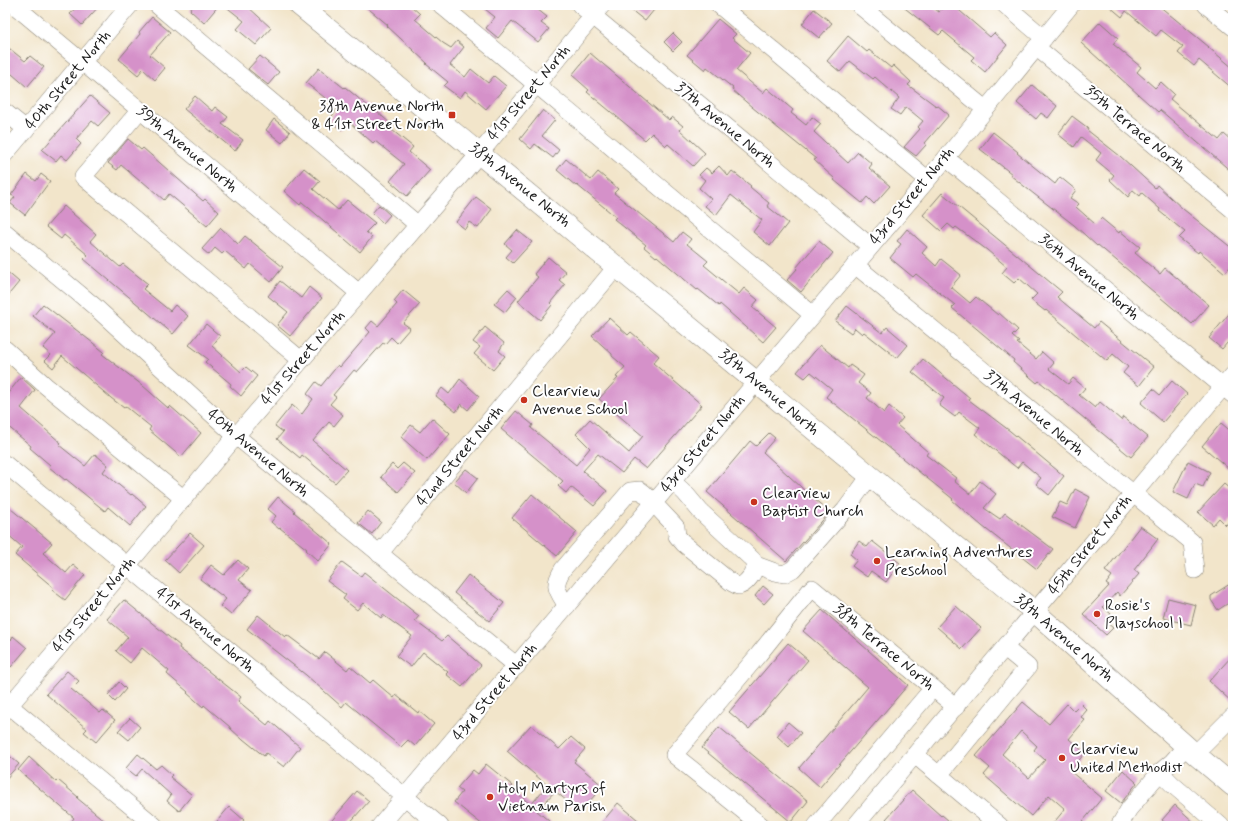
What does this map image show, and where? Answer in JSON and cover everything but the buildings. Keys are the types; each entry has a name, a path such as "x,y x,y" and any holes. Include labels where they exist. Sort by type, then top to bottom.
{"main road":[{"name":"38th Avenue North","path":"299,5 1035,612 1190,750 1233,786"}],"street":[{"name":"39th Avenue North","path":"14,5 360,293"},
{"name":"40th Street North","path":"5,154 130,5"},
{"path":"158,5 418,224"},
{"path":"441,5 813,315"},
{"name":"37th Avenue North","path":"580,5 598,10 870,246"},
{"path":"719,5 928,179"},
{"path":"860,5 985,109"},
{"name":"35th Terrace North","path":"1005,5 1040,43 1233,210"},
{"name":"43rd Street North","path":"380,826 946,158 1071,5"},
{"path":"1206,5 1233,27"},
{"name":"41st Street North","path":"6,706 128,566 236,436 480,153 598,10"},
{"path":"140,110 83,177 301,360"},
{"path":"5,112 26,129"},
{"name":"36th Avenue North","path":"946,158 1230,386"},
{"name":"40th Avenue North","path":"5,232 94,306 236,436 517,666"},
{"name":"37th Avenue North","path":"855,265 1192,542 1195,570"},
{"name":"42nd Street North","path":"379,554 617,266"},
{"path":"5,349 46,386 184,499"},
{"name":"45th Street North","path":"855,826 956,707 1132,494 1230,386"},
{"name":"41st Avenue North","path":"5,464 440,826"},
{"path":"672,481 685,493 700,512 753,560 756,565 784,574 793,569 845,510 870,476"},
{"path":"567,606 557,588 558,578 563,569 630,491 640,490 654,502 676,527 677,536 684,544 732,583 738,586 744,584 755,571 756,565"},
{"path":"676,527 694,505"},
{"name":"38th Terrace North","path":"762,826 674,755 812,588 956,707"},
{"path":"939,775 1028,667 1005,648"},
{"path":"816,826 933,688"},
{"path":"6,706 155,826"},
{"path":"1119,826 1129,809 1160,772 1233,716"},
{"path":"915,755 1000,826"},
{"path":"1160,772 1221,826"}],"place":[{"name":"38th Avenue North & 41st Street North","path":"452,115"},
{"name":"Clearview Avenue School","path":"524,400"},
{"name":"Clearview Baptist Church","path":"754,502"},
{"name":"Learning Adventures Preschool","path":"877,561"},
{"name":"Rosie's Playschool I","path":"1097,614"},
{"name":"Clearview United Methodist","path":"1062,758"},
{"name":"Holy Martyrs of Vietnam Parish","path":"490,797"}]}
